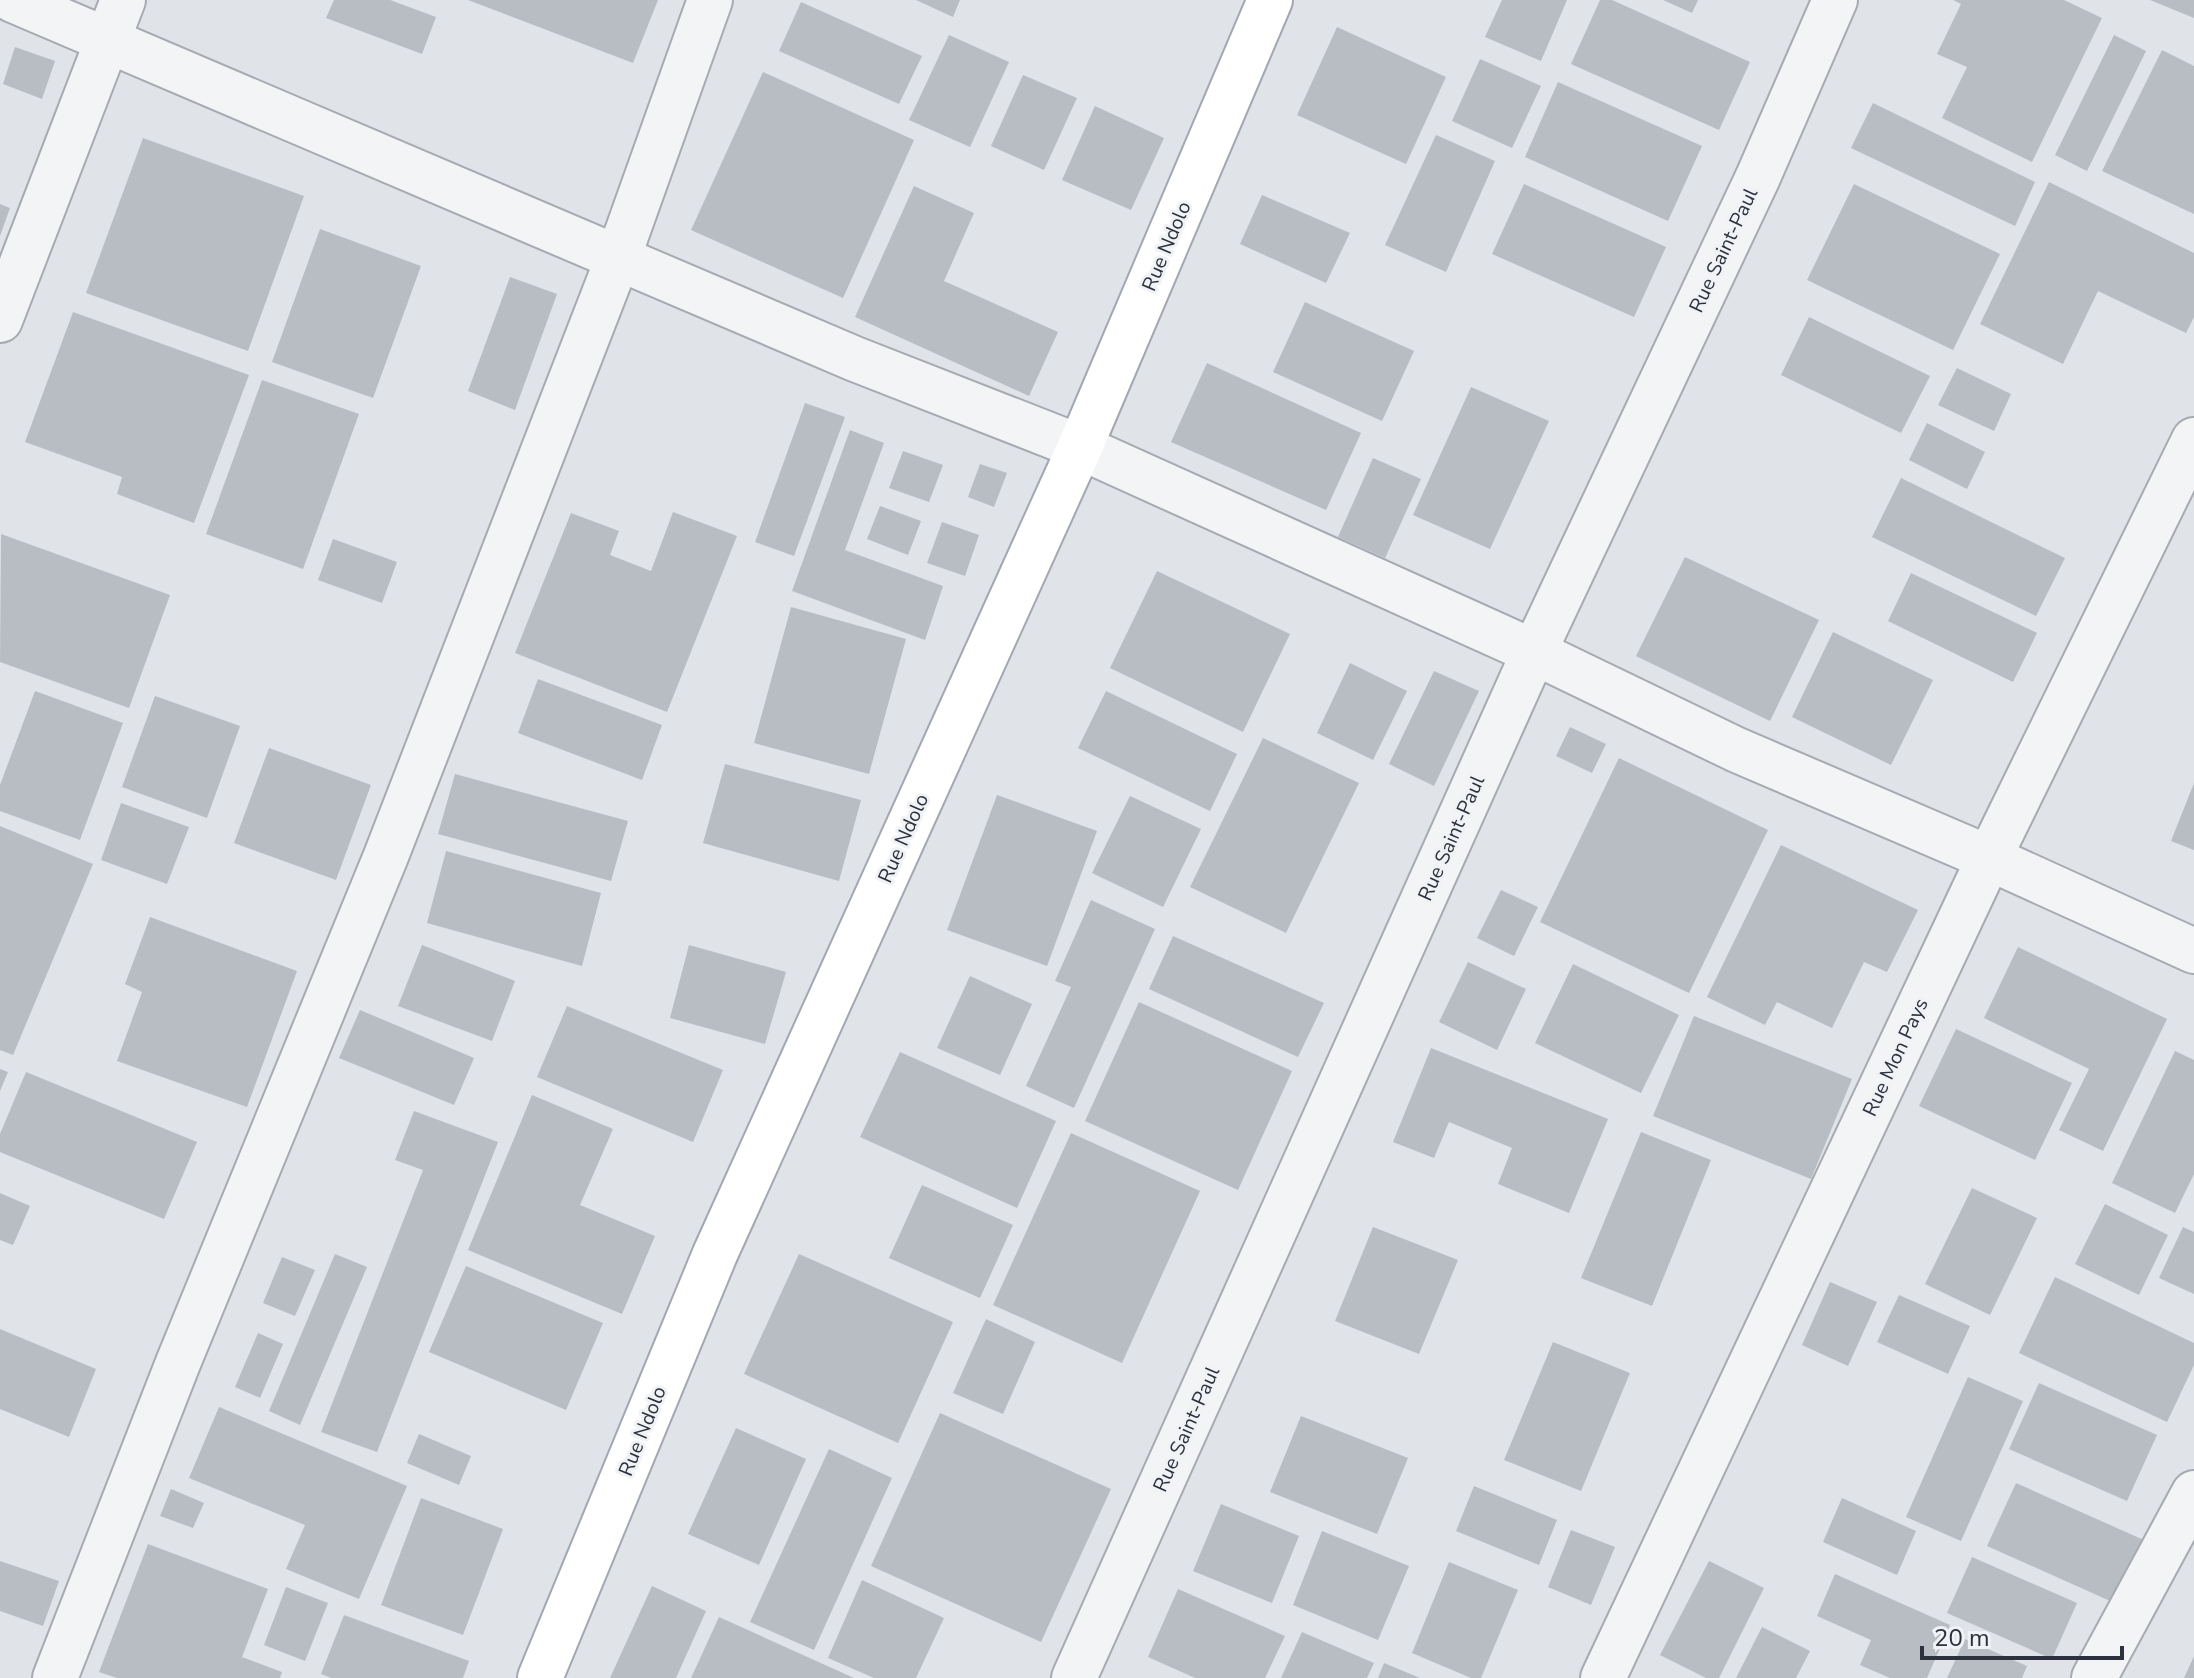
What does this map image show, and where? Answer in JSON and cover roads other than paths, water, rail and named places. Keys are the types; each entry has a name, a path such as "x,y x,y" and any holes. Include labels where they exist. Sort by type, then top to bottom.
{"main road":[{"name":"Rue Ndolo","path":"540,1678 715,1254 1080,447 1270,0"}],"street":[{"path":"13,0 855,359 1080,447 1534,652 1737,750 1989,858 2194,951"},
{"path":"0,320 123,0"},
{"path":"55,1678 184,1349 386,856 618,258 710,0"},
{"name":"Rue Saint-Paul","path":"1074,1678 1534,652 1758,177 1835,0"},
{"name":"Rue Mon Pays","path":"1603,1678 1989,858 2194,440"},
{"path":"2094,1678 2194,1493"}]}
